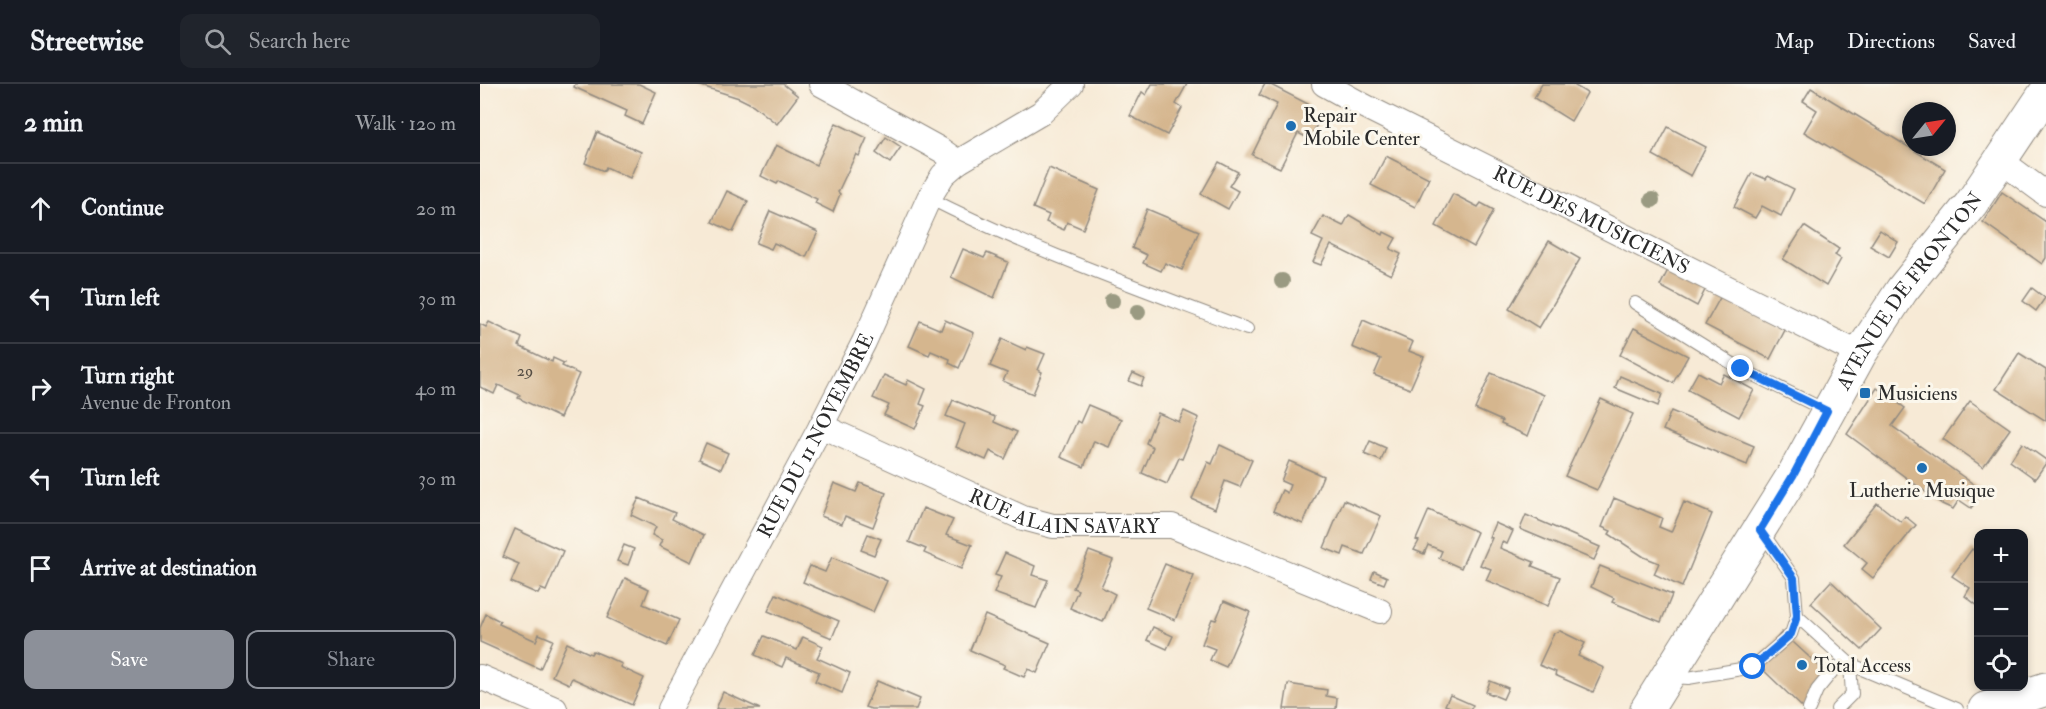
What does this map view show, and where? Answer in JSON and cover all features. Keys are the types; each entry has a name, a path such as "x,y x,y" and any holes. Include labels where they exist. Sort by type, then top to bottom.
{"main road":[{"name":"AVENUE DE FRONTON","path":"1647,709 1794,474 1860,354 1902,290 1964,212 2046,92"},
{"path":"1986,709 2046,689"}],"street":[{"path":"821,84 941,150 958,162"},
{"name":"RUE DU 11 NOVEMBRE","path":"670,709 864,342 928,198 943,175 958,162 1041,113 1071,84"},
{"name":"RUE DES MUSICIENS","path":"1324,84 1860,354"},
{"path":"2000,160 2046,194"},
{"name":"RUE ALAIN SAVARY","path":"821,426 1023,518 1053,526 1172,526 1380,611"},
{"path":"480,677 555,709"}],"lane":[{"path":"928,198 1010,236 1106,276 1247,329"},
{"path":"1635,303 1741,369 1827,411"},
{"path":"1668,676 1688,678 1753,667 1791,634 1797,616 1794,578 1760,530"},
{"path":"1797,616 1850,664 1957,709"},
{"path":"1809,709 1817,690 1835,668 1850,664"},
{"path":"1837,709 1852,694 1850,664"}],"building":[{"path":"575,84 639,84 656,92 642,124 625,116 627,111 574,87"},
{"path":"695,84 783,84 798,96 777,124 753,105 739,98"},
{"path":"1152,84 1187,84 1176,104 1182,108 1167,135 1130,116 1142,92 1146,95"},
{"name":"Repair Mobile Center","path":"1265,84 1308,104 1303,114 1318,122 1310,139 1298,133 1280,168 1252,155 1277,104 1259,95"},
{"path":"1542,84 1572,84 1587,93 1571,121 1534,98"},
{"path":"1811,88 1902,143 1902,156 1923,156 1945,169 1925,204 1804,132 1817,110 1803,101"},
{"path":"836,123 867,138 859,156 856,154 838,192 840,194 833,212 815,203 817,199 779,181 777,184 761,176 776,145 816,165"},
{"path":"1668,127 1706,147 1691,176 1653,155"},
{"path":"597,132 641,152 630,178 606,167 604,171 585,163"},
{"path":"886,137 901,147 890,163 876,153"},
{"path":"1386,156 1429,178 1415,207 1371,185"},
{"path":"1219,162 1238,172 1229,186 1238,191 1228,209 1201,194"},
{"path":"1049,168 1099,190 1083,229 1067,222 1064,230 1046,222 1049,215 1033,208"},
{"path":"1752,173 1766,179 1768,176 1794,189 1781,216 1762,206 1755,218 1734,207"},
{"path":"727,191 748,201 733,232 712,222"},
{"path":"2002,192 2046,222 2046,258 2042,264 1983,222"},
{"path":"1453,194 1478,207 1481,203 1494,210 1474,247 1436,226"},
{"path":"1147,209 1199,231 1182,270 1165,263 1161,271 1143,263 1147,255 1132,248"},
{"path":"770,211 818,232 806,257 774,243 771,249 756,243"},
{"path":"1349,215 1383,235 1384,232 1396,238 1390,249 1401,254 1391,275 1331,245 1321,265 1313,262 1323,241 1312,236 1323,216 1343,226"},
{"path":"1804,226 1839,249 1835,255 1841,259 1826,286 1783,259"},
{"path":"1880,230 1898,242 1889,257 1870,246"},
{"path":"1549,241 1580,259 1539,328 1509,309"},
{"path":"963,249 984,258 987,253 1008,262 994,298 951,277"},
{"path":"1669,268 1706,288 1697,306 1660,286"},
{"path":"2032,288 2045,298 2036,311 2023,301"},
{"path":"1721,296 1785,330 1770,359 1705,325"},
{"path":"945,320 974,333 959,368 949,363 950,359 931,351 929,355 909,346 920,321 941,330"},
{"path":"1363,320 1413,342 1409,351 1424,357 1410,389 1374,375 1381,359 1352,347"},
{"path":"489,322 522,338 519,346 552,362 553,358 564,363 562,366 579,374 560,418 518,398 520,395 498,385 494,394 480,387 480,324 486,327"},
{"path":"1634,328 1688,356 1673,383 1620,355"},
{"path":"1002,339 1026,350 1027,347 1045,354 1038,370 1042,372 1033,394 1003,381 1007,373 990,366"},
{"path":"2019,353 2046,370 2046,421 1996,389"},
{"path":"1698,372 1719,383 1724,374 1754,390 1739,417 1688,390"},
{"path":"1133,373 1144,378 1141,386 1129,381"},
{"path":"1491,373 1544,395 1528,436 1475,409"},
{"path":"884,375 906,385 908,380 926,389 920,404 925,406 915,429 884,415 889,405 873,398"},
{"path":"1620,376 1662,394 1658,406 1615,388"},
{"path":"1877,388 1905,408 1892,426 1987,494 1984,498 1981,495 1971,508 1959,500 1953,509 1942,504 1847,434"},
{"path":"1601,399 1633,414 1597,490 1565,476"},
{"path":"953,400 995,417 994,422 1017,432 1005,459 990,451 986,460 956,447 965,424 946,416"},
{"path":"1970,401 2010,429 1983,467 1943,439"},
{"path":"1088,405 1121,419 1109,447 1094,441 1084,467 1061,457 1077,421 1080,423"},
{"path":"1184,411 1199,418 1182,459 1179,458 1167,484 1142,473 1153,447 1146,443 1158,413 1179,422"},
{"path":"1671,411 1754,446 1747,465 1663,430"},
{"path":"1370,441 1386,448 1381,461 1364,454"},
{"path":"706,443 728,453 721,469 699,459"},
{"path":"2022,443 2046,460 2035,479 2010,461"},
{"path":"1220,445 1252,460 1240,487 1225,481 1215,509 1192,499 1208,462 1212,464"},
{"path":"1289,461 1323,476 1303,524 1273,511 1282,490 1287,493 1290,485 1281,481"},
{"path":"834,483 856,492 860,483 886,493 873,527 845,516 842,524 821,516"},
{"path":"639,498 675,513 672,519 704,535 692,562 659,546 662,540 652,535 656,527 631,515"},
{"path":"1614,498 1662,518 1659,527 1671,532 1684,502 1712,514 1682,587 1654,574 1659,563 1644,557 1609,534 1611,531 1602,527"},
{"path":"1344,500 1381,516 1364,554 1345,547 1342,555 1324,548"},
{"path":"1877,503 1901,522 1905,516 1916,525 1873,578 1862,569 1867,563 1844,544"},
{"path":"923,508 953,520 946,535 972,545 961,569 924,553 926,549 909,542"},
{"path":"1429,510 1477,532 1461,568 1439,558 1442,551 1428,545 1424,554 1414,550"},
{"path":"1526,515 1600,547 1594,560 1520,529"},
{"path":"1495,523 1513,531 1507,544 1502,542 1500,548 1534,562 1532,566 1560,577 1548,606 1486,580 1491,569 1480,565 1492,538 1489,537"},
{"path":"515,529 563,551 546,591 541,589 538,594 511,582 519,564 503,557"},
{"path":"868,534 881,539 874,555 861,550"},
{"path":"624,545 634,549 628,565 617,561"},
{"path":"1972,549 1974,551 1974,603 1965,596 1970,588 1952,576"},
{"path":"1089,551 1113,560 1101,587 1115,594 1103,622 1070,608 1078,590 1073,588"},
{"path":"1005,553 1035,566 1032,575 1048,580 1036,608 994,593 1001,577 995,575"},
{"path":"832,557 887,581 873,612 803,582 810,566 825,572"},
{"path":"1165,564 1194,576 1175,620 1146,608"},
{"path":"1600,566 1672,595 1661,622 1612,602 1614,598 1591,587"},
{"path":"1374,571 1387,577 1384,584 1371,579"},
{"path":"625,578 649,589 643,604 679,620 667,646 607,618"},
{"path":"1831,581 1881,629 1862,650 1811,603"},
{"path":"776,594 839,621 832,638 768,611"},
{"path":"1224,601 1250,612 1226,667 1210,660 1215,649 1202,644 1212,619 1216,620"},
{"path":"486,614 500,621 499,624 536,641 539,634 553,640 540,669 480,642 480,628"},
{"path":"985,615 1050,643 1037,673 1028,669 1024,677 1003,668 1005,665 970,650"},
{"path":"1153,627 1173,636 1167,649 1147,640"},
{"path":"1560,631 1585,643 1578,656 1604,668 1593,692 1539,665 1554,633"},
{"path":"1782,632 1831,677 1803,708 1755,662"},
{"path":"764,636 797,650 803,637 823,646 817,658 850,673 842,693 815,681 819,672 786,658 782,667 755,655"},
{"path":"567,643 591,654 593,651 607,657 622,664 620,667 644,678 632,705 572,678 569,684 552,676"},
{"path":"877,681 920,699 916,709 865,707"},
{"path":"1490,681 1508,688 1503,699 1486,692"},
{"path":"1288,684 1327,690 1326,696 1337,698 1336,709 1284,709"},
{"path":"723,692 760,709 716,709"},
{"path":"1450,695 1473,705 1471,709 1455,709 1445,705"}],"place":[{"name":"Repair Mobile Center","path":"1291,126"},
{"name":"Musiciens","path":"1865,393"},
{"name":"Lutherie Musique","path":"1922,468"},
{"name":"Total Access","path":"1802,665"}],"route":[{"path":"1741,369 1827,411 1794,474 1760,530 1794,578 1797,616 1791,634 1753,667"}]}
